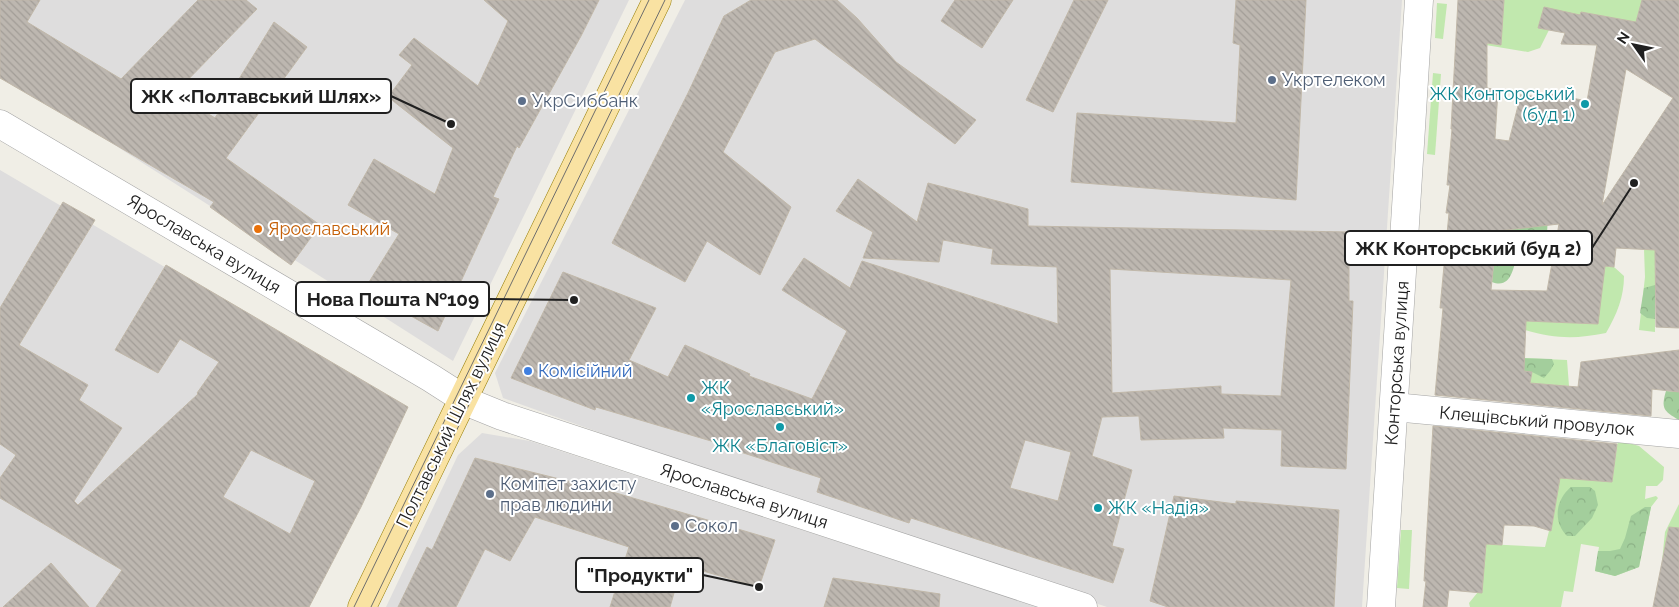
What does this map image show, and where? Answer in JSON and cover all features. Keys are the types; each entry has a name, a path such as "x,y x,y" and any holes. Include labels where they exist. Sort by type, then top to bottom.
{"main road":[{"name":"Полтавський Шлях вулиця","path":"362,607 657,0"}],"street":[{"name":"Конторська вулиця","path":"1381,607 1419,0"},
{"name":"Ярославська вулиця","path":"0,124 464,398 502,416 1083,607"},
{"name":"Клещівський провулок","path":"1394,407 1679,434"}],"shaded area":[{"path":"3,0 629,0 453,361 0,72 0,7"},
{"path":"685,0 1402,0 1362,607 1107,607 810,508 503,398 495,373"},
{"path":"0,170 394,402 299,607 0,607"},
{"path":"482,433 530,441 1038,607 386,607 458,455"}],"green space":[{"path":"1504,0 1642,0 1636,22 1581,12 1580,15 1544,8 1538,28 1549,30 1540,48 1528,52 1456,40 1501,45"},
{"path":"1437,3 1447,4 1443,39 1435,38"},
{"path":"1433,73 1441,74 1435,155 1427,154"},
{"path":"1548,214 1547,234 1496,234 1476,215"},
{"path":"1493,243 1518,251 1511,275 1499,284 1492,282 1495,252"},
{"path":"1644,249 1655,250 1655,332 1639,330 1645,277"},
{"path":"1605,266 1614,267 1624,276 1623,291 1619,305 1606,333 1566,337 1525,330 1526,321 1597,324"},
{"path":"1655,285 1655,319 1647,318 1640,313 1644,288"},
{"path":"1506,357 1567,360 1569,386 1530,383 1531,372 1517,370"},
{"path":"1514,358 1552,359 1554,364 1544,378 1532,372 1517,370"},
{"path":"1666,391 1679,392 1679,420 1665,408"},
{"path":"1618,440 1639,446 1664,467 1663,480 1657,486 1646,486 1645,499 1656,496 1658,498 1651,507 1639,567 1615,576 1595,571 1599,547 1581,544 1573,592 1564,591 1561,607 1470,607 1469,603 1478,592 1482,592 1486,544 1545,547 1549,531 1551,531 1560,478 1612,482"},
{"path":"1571,487 1590,487 1595,491 1598,505 1592,518 1575,536 1567,536 1559,524 1558,511 1562,498"},
{"path":"1679,504 1679,565 1662,561 1665,532"},
{"path":"1645,507 1651,507 1639,567 1615,576 1595,571 1598,551 1620,549 1631,516"},
{"path":"1401,530 1412,530 1409,589 1397,588"}],"building":[{"path":"0,0 40,0 27,22 121,79 198,0 246,0 257,9 175,93 215,118 274,22 307,47 226,158 320,225 291,265 210,207 214,202 0,78"},
{"path":"484,0 599,0 519,148 517,146 493,197 499,199 438,331 364,290 399,234 348,205 374,159 435,194 453,148 388,97 412,65 399,55 414,38 478,86 508,21"},
{"path":"751,0 837,0 857,18 896,62 976,120 955,144 815,39 775,52 723,152 791,207 760,275 707,241 685,282 612,243 688,93 724,16"},
{"path":"955,0 1013,0 982,48 941,21"},
{"path":"1074,0 1108,0 1053,112 1026,100"},
{"path":"1236,0 1306,0 1296,200 1071,182 1077,113 1236,123 1240,45 1233,43"},
{"path":"1458,0 1504,0 1501,45 1487,43 1487,88 1498,90 1495,139 1509,141 1521,94 1551,100 1552,94 1587,101 1597,45 1561,44 1565,33 1538,28 1544,7 1580,15 1581,12 1636,22 1642,0 1679,0 1679,328 1656,327 1655,250 1616,248 1614,267 1605,266 1598,324 1526,321 1524,371 1532,372 1530,383 1578,387 1581,362 1679,350 1679,392 1652,389 1651,416 1435,395 1443,308 1440,308 1449,213 1446,213 1450,185 1447,185","holes":["1626,69 1673,98 1602,205","1559,224 1547,291 1491,290 1497,231"]},
{"path":"858,179 917,222 928,183 1028,209 1028,226 1349,232 1349,301 1353,301 1346,469 1281,466 1282,430 1223,428 1224,438 1141,440 1139,416 1102,417 1092,456 1132,470 1112,546 1124,549 1113,583 911,518 909,523 817,492 821,478 728,448 728,446 596,407 595,410 511,378 563,272 656,308 629,360 668,377 685,345 750,374 749,376 812,399 847,331 782,290 804,258 850,288 862,261 1058,324 1057,267 991,264 993,249 943,240 939,262 863,258 873,232 836,211","holes":["1110,269 1291,280 1281,396 1221,394 1221,386 1112,393","1025,440 1071,452 1058,501 1010,488"]},
{"path":"63,202 95,220 19,345 88,385 79,400 122,428 74,501 78,505 198,394 219,362 180,339 158,373 115,350 166,265 408,407 361,507 309,607 96,607 122,570 0,498 0,478 16,455 0,444 0,308","holes":["251,450 315,481 290,534 223,497"]},
{"path":"1433,426 1617,444 1612,482 1560,478 1551,531 1534,526 1504,525 1502,545 1486,544 1482,593 1449,590 1447,607 1423,607 1426,581 1424,581"},
{"path":"475,458 616,493 775,540 759,587 682,565 670,607 610,607 629,547 535,517 510,561 485,549 456,607 398,607 427,547 432,550"},
{"path":"1174,496 1236,504 1236,501 1339,510 1334,607 1168,607 1150,601"},
{"path":"1669,527 1679,528 1679,607 1653,607"},
{"path":"51,563 89,607 3,607"},
{"path":"833,578 940,594 939,607 824,607"}],"tram line":[{"path":"354,607 649,0"},
{"path":"371,607 665,0"}],"place":[{"name":"Укртелеком","path":"1272,80"},
{"name":"УкрСиббанк","path":"522,101"},
{"name":"ЖК Конторський (буд 1)","path":"1585,104"},
{"name":"ЖК «Полтавський Шлях»","path":"451,124"},
{"name":"ЖК Конторський (буд 2)","path":"1634,183"},
{"name":"Ярославський","path":"258,229"},
{"name":"Нова Пошта №109","path":"574,300"},
{"name":"Комісійний","path":"528,371"},
{"name":"ЖК «Ярославський»","path":"691,398"},
{"name":"ЖК «Благовіст»","path":"780,427"},
{"name":"Комітет захисту прав людини","path":"490,494"},
{"name":"ЖК «Надія»","path":"1098,508"},
{"name":"Сокол","path":"675,526"},
{"name":"\"Продукти\"","path":"759,587"}]}
